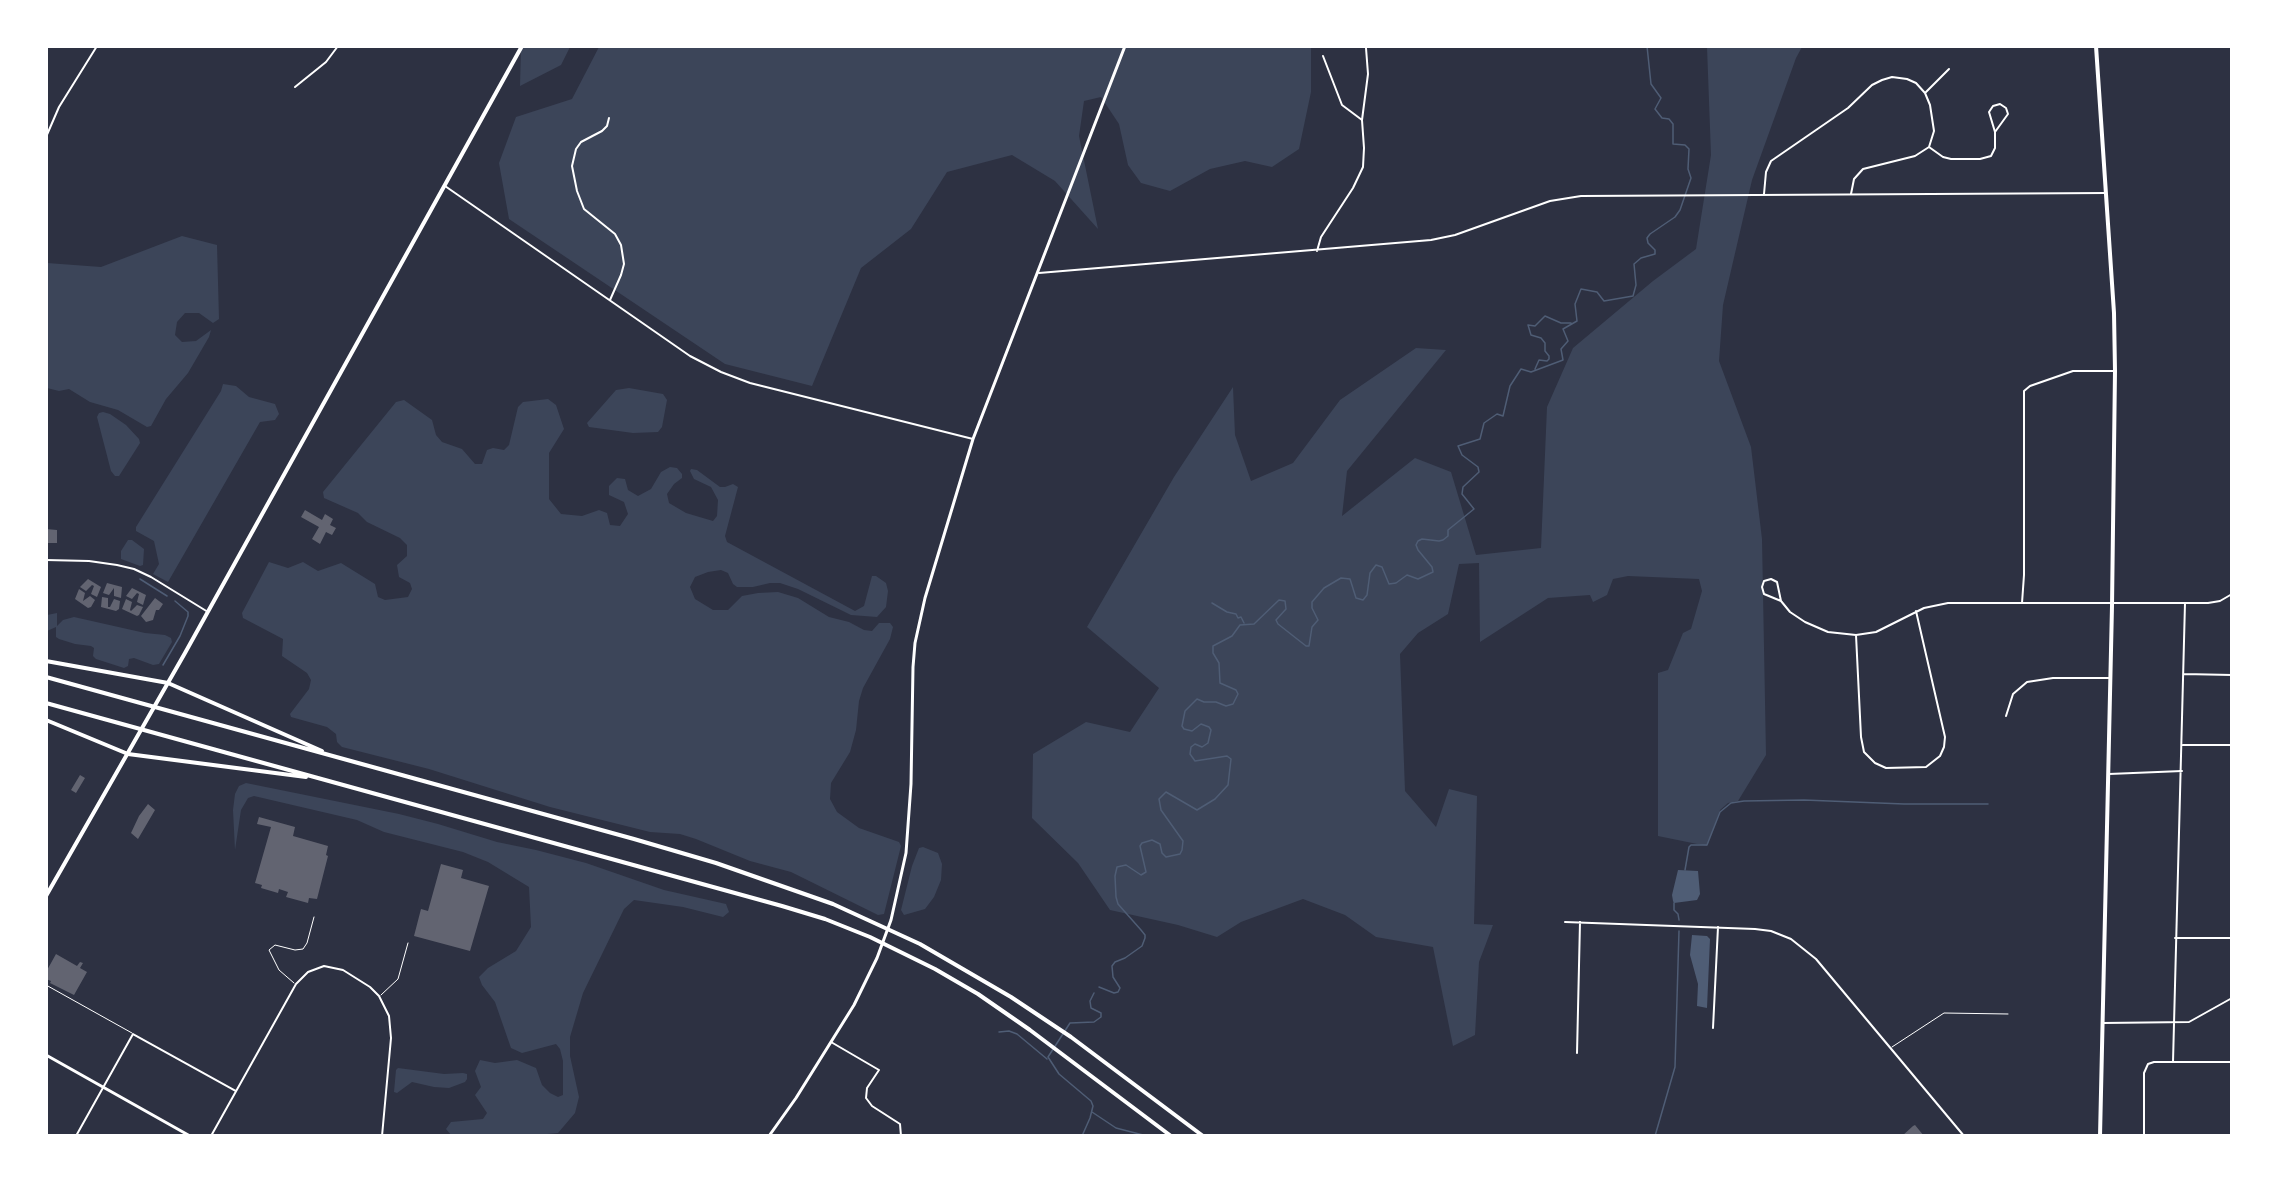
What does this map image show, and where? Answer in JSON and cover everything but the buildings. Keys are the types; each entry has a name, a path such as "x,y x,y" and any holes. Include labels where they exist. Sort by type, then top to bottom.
{"main road":[{"path":"46,896 208,612 522,46"},
{"path":"2096,46 2114,313 2115,371 2113,602 2100,1136"},
{"path":"46,661 168,683 333,756"},
{"path":"46,676 655,845 717,863 833,904 881,925 937,954 1011,997 1056,1026 1203,1136"},
{"path":"46,703 825,919 870,937 935,969 978,994 1171,1136"},
{"path":"46,720 128,754 318,778"}],"street":[{"path":"46,137 59,106 97,46"},
{"path":"296,87 326,62 338,46"},
{"path":"769,1136 796,1098 854,1005 877,958 895,906 906,853 910,807 915,644 925,598 973,439 1125,46"},
{"path":"1317,251 1321,237 1353,188 1363,166 1362,120 1368,82 1366,48"},
{"path":"1323,56 1342,105 1362,120"},
{"path":"1924,93 1949,69"},
{"path":"1764,194 1766,172 1772,161 1848,108 1877,82 1892,77 1916,83 1930,105 1934,135 1929,147 1912,157 1863,169 1854,179 1851,194"},
{"path":"1929,147 1947,158 1991,156 1995,151 1995,132 1989,112 1993,106 2000,104 2006,108 2008,114 1995,132"},
{"path":"609,117 607,126 602,131 587,138 576,149 572,166 577,191 584,209 615,234 621,245 624,264 610,300"},
{"path":"446,186 696,359 732,377 973,439"},
{"path":"1039,273 1407,243 1455,236 1550,201 1570,196 2106,193"},
{"path":"2022,603 2024,390 2073,371 2115,371"},
{"path":"46,560 89,561 134,569 208,612"},
{"path":"1781,601 1778,583 1773,579 1766,580 1762,586 1763,592 1781,601 1794,615 1815,628 1834,634 1856,635 1881,630 1916,611 1953,602 2214,603 2232,594"},
{"path":"2173,1062 2185,603"},
{"path":"1856,635 1861,737 1864,752 1875,763 1886,768 1926,767 1940,756 1945,737 1916,611"},
{"path":"2184,674 2232,675"},
{"path":"2006,716 2013,694 2027,682 2053,678 2110,678"},
{"path":"2183,745 2232,745"},
{"path":"2109,774 2182,771"},
{"path":"1565,921 1755,928 1771,931 1800,944 1818,961 1964,1136"},
{"path":"1577,1053 1580,922"},
{"path":"1713,1028 1718,927"},
{"path":"2175,938 2232,938"},
{"path":"211,1136 296,984 311,969 324,966 333,967 360,980 379,996 386,1009 391,1027 382,1136"},
{"path":"2103,1023 2188,1023 2232,999"},
{"path":"76,1136 133,1034 236,1091"},
{"path":"831,1042 879,1070 867,1088 867,1098 872,1106 900,1124 901,1136"},
{"path":"46,1055 190,1136"},
{"path":"2144,1136 2145,1068 2152,1062 2232,1062"}],"lane":[{"path":"296,984 282,974 269,950 275,945 298,951 303,949 314,917"},
{"path":"379,996 398,979 408,943"},
{"path":"46,985 133,1034"},
{"path":"1891,1048 1944,1013 2008,1014"}],"shaded area":[{"path":"521,47 570,47 561,65 520,86"},
{"path":"599,47 1311,47 1311,92 1299,149 1272,167 1245,161 1210,169 1170,191 1141,183 1128,165 1119,124 1101,97 1084,101 1079,136 1098,229 1055,181 1012,155 947,172 911,229 861,268 812,386 725,364 509,219 499,163 516,117 572,99"},
{"path":"1707,47 1802,47 1752,180 1723,305 1719,361 1751,447 1762,539 1766,755 1738,801 1728,803 1720,810 1707,846 1658,836 1658,673 1668,670 1683,633 1691,629 1702,591 1699,579 1628,576 1613,579 1607,595 1593,602 1590,595 1548,598 1480,642 1479,563 1459,564 1448,614 1418,633 1400,654 1405,791 1436,827 1449,789 1477,796 1474,924 1493,925 1479,962 1475,1035 1453,1046 1433,947 1376,937 1345,915 1303,899 1241,922 1217,937 1178,925 1110,910 1078,863 1032,818 1033,754 1086,722 1130,732 1159,688 1087,627 1174,477 1233,387 1235,435 1251,481 1293,463 1340,400 1416,348 1446,350 1347,471 1342,516 1415,458 1451,472 1476,555 1541,548 1547,407 1573,348 1653,281 1696,249 1711,155"},
{"path":"182,236 217,245 219,319 213,323 199,313 185,313 177,322 175,335 182,342 196,341 211,330 188,373 166,399 151,426 147,427 118,410 90,402 69,389 59,391 47,388 47,263 101,267"},
{"path":"223,384 236,386 249,397 275,404 279,414 275,420 260,422 168,582 153,574 159,564 154,541 136,531 136,527 221,391"},
{"path":"629,388 663,394 667,400 662,427 658,432 633,433 589,427 587,423 616,390"},
{"path":"548,399 556,405 564,429 549,453 549,499 561,514 582,516 599,510 607,513 610,525 620,526 628,514 624,502 609,495 609,486 617,478 625,479 628,490 638,496 651,489 661,472 670,467 677,468 682,478 667,494 669,503 686,513 713,521 717,516 718,500 711,487 694,479 690,471 691,469 697,470 720,487 733,484 738,487 725,536 727,542 855,611 864,606 872,576 886,583 888,591 886,607 877,617 851,615 798,589 780,583 737,587 728,573 721,570 695,577 690,587 695,599 713,610 728,610 742,596 778,592 798,598 829,617 849,622 864,630 872,631 879,623 890,623 893,627 890,639 863,688 850,752 831,783 830,799 837,812 859,828 899,842 901,846 884,914 878,915 791,872 750,861 680,834 650,832 550,807 429,769 342,747 337,742 336,734 327,727 291,717 290,714 309,689 311,680 307,673 282,656 283,639 243,618 242,613 269,562 288,568 303,562 318,571 341,563 375,584 378,597 385,600 408,597 412,589 410,583 399,577 397,565 407,556 407,545 400,538 367,522 358,513 324,498 323,492 396,402 404,400 432,420 436,435 442,442 462,449 475,464 482,464 487,450 493,448 504,450 509,445 518,407 523,402"},
{"path":"103,412 126,425 140,443 119,476 115,476 111,471 97,417"},
{"path":"128,540 132,540 144,549 143,565 121,559 121,551"},
{"path":"57,613 57,626 63,620 74,617 145,633 165,635 171,638 172,642 159,664 153,665 134,658 129,659 128,666 124,668 96,659 93,656 94,648 91,646 59,639 56,637 56,627 47,631 47,615"},
{"path":"246,783 399,814 497,842 586,863 664,890 726,904 729,912 723,917 683,907 634,900 624,909 583,993 570,1037 570,1056 579,1097 575,1113 558,1133 526,1136 451,1135 446,1129 451,1122 483,1119 487,1113 475,1095 481,1087 475,1071 480,1060 495,1063 517,1060 536,1068 542,1085 550,1093 558,1097 563,1095 563,1061 560,1049 556,1044 522,1053 511,1048 495,1002 479,977 488,968 516,951 531,927 529,887 488,862 463,852 384,832 357,820 254,796 248,798 241,810 235,850 233,810 235,794 239,786"},
{"path":"923,847 938,853 942,864 941,880 934,897 925,909 904,915 901,910 912,866 919,848"},
{"path":"1678,870 1698,871 1700,894 1697,900 1674,903 1672,895"},
{"path":"1692,935 1707,936 1710,939 1707,1008 1697,1006 1698,984 1690,955"},
{"path":"398,1068 444,1074 463,1073 467,1074 467,1079 449,1088 412,1082 397,1093 394,1092"}],"waterway":[{"path":"1099,987 1114,993 1118,992 1120,988 1113,977 1112,966 1142,946 1145,938 1145,935 1118,904 1115,876 1117,867 1126,865 1141,875 1146,872 1140,846 1152,840 1160,844 1162,853 1166,857 1180,854 1182,850 1183,841 1161,810 1159,799 1166,792 1197,810 1215,799 1228,785 1231,759 1227,756 1195,761 1190,754 1191,747 1195,744 1202,747 1208,743 1211,730 1209,727 1201,724 1192,731 1182,726 1185,711 1197,699 1226,706 1233,704 1238,694 1236,690 1220,683 1219,663 1213,653 1213,646 1232,636 1240,625 1254,624 1279,600 1285,601 1286,609 1276,620 1278,624 1309,646 1312,627 1318,620 1312,608 1312,602 1324,588 1341,578 1350,579 1356,598 1363,600 1367,595 1370,573 1376,565 1382,567 1389,584 1396,583 1407,575 1418,579 1433,572 1432,567 1418,550 1416,545 1418,541 1422,539 1443,540 1448,536 1448,530 1474,509 1462,494 1463,487 1479,472 1478,467 1462,455 1458,446 1480,439 1484,423 1497,414 1503,416 1510,386 1521,369 1531,372 1563,360 1561,349 1568,341 1563,329 1577,321 1575,304 1581,289 1597,292 1604,301 1633,296 1636,285 1634,264 1641,258 1655,254 1647,238 1675,217 1680,210 1691,178 1688,169 1689,149 1685,145 1673,144 1673,124 1669,119 1662,118 1655,109 1661,98 1651,84 1647,46"},
{"path":"1535,369 1539,360 1547,361 1549,356 1545,351 1545,343 1541,338 1531,335 1528,325 1535,326 1545,316 1561,323 1571,323"},
{"path":"140,579 167,596"},
{"path":"163,665 180,636 188,616 188,612 175,601"},
{"path":"1212,603 1227,612 1236,614 1238,618 1241,617 1244,623"},
{"path":"1685,870 1689,847 1707,845 1720,812 1731,803 1804,800 1904,804 1988,804"},
{"path":"1674,903 1674,910 1679,920"},
{"path":"1655,1136 1675,1067 1679,931"},
{"path":"1082,1136 1090,1118 1093,1106 1091,1101 1059,1074 1048,1057 1070,1023 1094,1022 1101,1017 1101,1013 1091,1008 1090,1001 1094,993"},
{"path":"999,1032 1009,1031 1017,1034 1047,1059"},
{"path":"1092,1112 1116,1128 1147,1136"}]}
